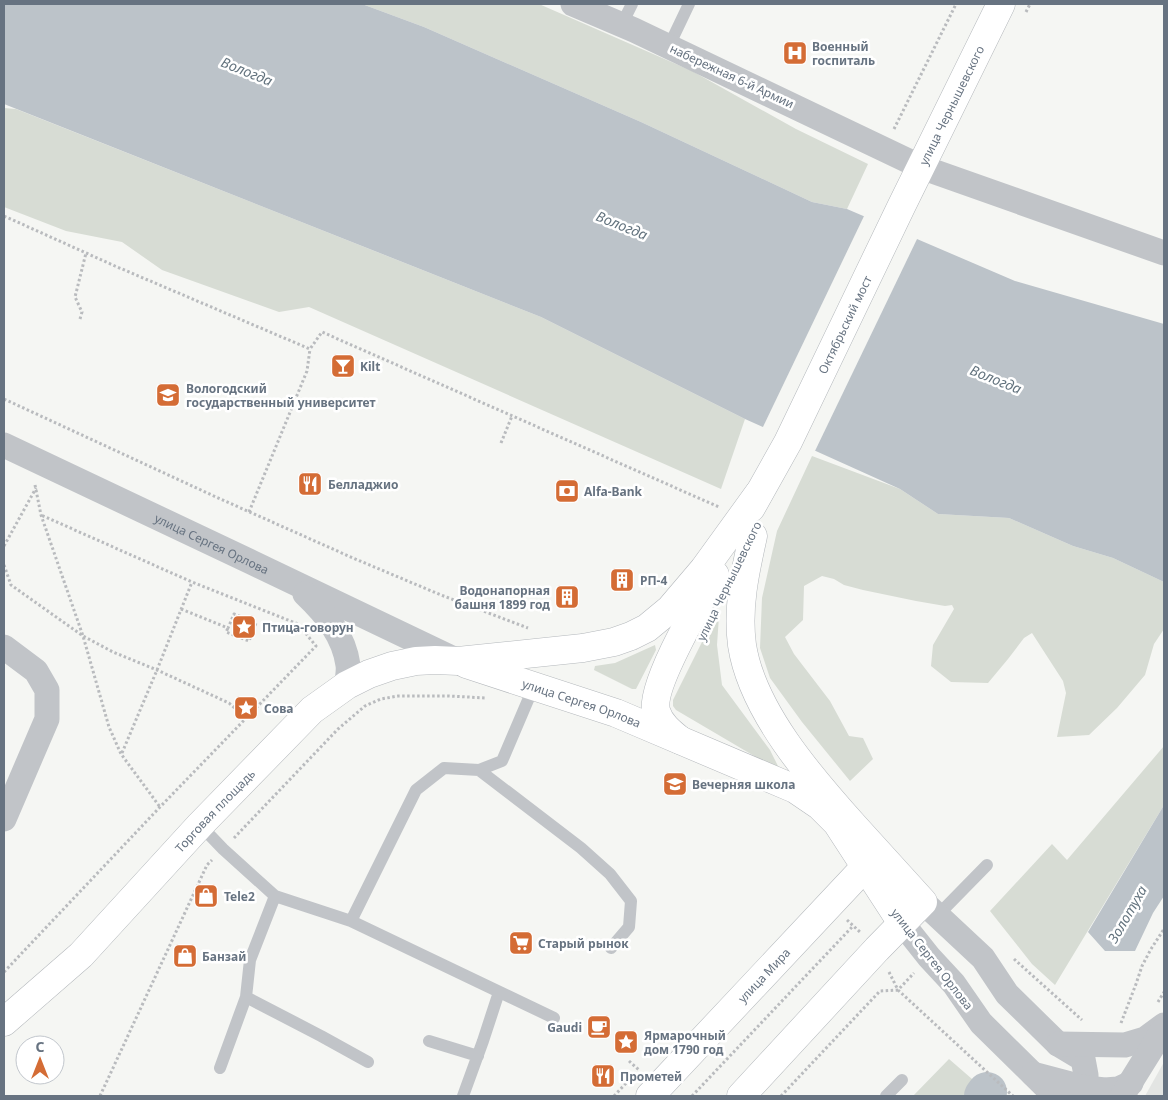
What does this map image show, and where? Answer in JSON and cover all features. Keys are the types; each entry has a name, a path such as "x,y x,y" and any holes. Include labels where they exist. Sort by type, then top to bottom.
{"main road":[{"name":"улица Чернышевского","path":"901,207 932,172 1001,4"},
{"name":"Октябрьский мост","path":"788,442 901,207"},
{"name":"улица Чернышевского","path":"656,710 656,697 668,664 788,442"},
{"name":"улица Чернышевского","path":"656,710 666,702 685,672 753,536 788,442"},
{"path":"458,661 583,648 614,642 647,628 670,609 704,569 759,493"},
{"name":"улица Сергея Орлова","path":"753,536 743,587 740,623 742,646 750,675 763,704 781,735 836,806 872,860 902,923"},
{"name":"Торговая площадь","path":"4,1023 81,955 200,824 312,710 347,685 369,674 392,666 435,660 458,661"},
{"name":"улица Сергея Орлова","path":"458,661 616,713 795,790 820,806 872,860 930,909"},
{"path":"616,713 632,715 645,714 656,710 660,721 680,740"},
{"path":"795,790 836,806"},
{"name":"улица Мира","path":"650,1096 872,860"},
{"path":"742,1096 902,923 930,909"}],"street":[{"name":"набережная 6-й Армии","path":"573,4 627,14 669,46 932,172"},
{"path":"932,172 1162,247"},
{"name":"улица Сергея Орлова","path":"4,445 458,661"},
{"path":"276,574 302,592 319,607 330,621 345,651 348,666 347,685"},
{"path":"4,647 36,671 47,690 47,719 4,819"},
{"name":"улица Сергея Орлова","path":"930,909 983,958 1007,994 1058,1044 1083,1059 1086,1074 1086,1092"},
{"name":"улица Сергея Орлова","path":"902,923 929,958 954,984 982,1023 1055,1096"},
{"path":"1033,1074 1046,1074 1057,1070 1061,1066 1063,1060 1058,1044 1126,1045 1145,1039 1164,1026"},
{"path":"1033,1074 1086,1092 1118,1088 1126,1089 1164,1026"}],"lane":[{"path":"669,46 689,4"},
{"path":"351,920 416,790 444,768 479,770 502,761 534,686"},
{"path":"479,770 580,848 610,874 631,901 629,927 611,948"},
{"path":"200,824 223,849 275,896 351,920 554,1018"},
{"path":"930,909 987,865"},
{"path":"220,1068 246,997 250,960 275,896"},
{"path":"464,1096 499,992"},
{"path":"246,997 368,1062"},
{"path":"429,1041 478,1056"},
{"path":"886,1096 902,1080"}],"path":[{"path":"890,151 888,142 956,4"},
{"path":"4,216 310,349"},
{"path":"80,319 82,312 75,297 86,253"},
{"path":"249,512 307,372 310,349 322,332 719,507"},
{"path":"4,399 353,558 441,595 527,628 536,629"},
{"path":"501,443 512,416"},
{"path":"4,546 36,488 42,516 83,636 109,727 121,754 160,807"},
{"path":"4,972 316,646 298,624 192,582 42,516"},
{"path":"4,566 11,584 83,636 113,652 229,703 247,718"},
{"path":"121,754 192,582"},
{"path":"181,609 228,628"},
{"path":"234,614 256,622 248,641 226,632 228,628 234,614"},
{"path":"100,1096 207,865"},
{"path":"692,1096 853,926"},
{"path":"1129,1001 1142,966 1164,929"},
{"path":"1026,971 1079,1018"},
{"path":"781,1096 880,991 898,990"},
{"path":"960,1047 1013,1096"},
{"path":"629,1061 639,1070"}],"shaded area":[{"path":"362,4 539,4 692,71 796,129 868,164 847,209 812,202 641,122 424,27"},
{"path":"4,108 16,109 541,317 745,419 721,489 309,307 279,312 162,270 122,242 66,231 4,207"},
{"path":"812,456 900,489 938,514 1009,518 1073,546 1113,558 1164,582 1164,629 1154,644 1145,675 1117,708 1089,735 1057,737 1066,693 1063,681 1032,633 1024,638 988,683 951,682 931,666 933,645 954,609 952,605 945,606 863,590 822,576 804,586 803,620 785,637 794,654 830,701 849,736 863,738 873,759 850,781 802,722 770,678 760,648 762,598 777,531"},
{"path":"715,616 719,616 717,645 722,685 770,750 779,768 778,770 676,710 673,706 673,700"},
{"path":"655,645 656,650 636,689 632,689 594,670 595,666 615,663"},
{"path":"1164,746 1164,805 1055,985 1032,964 990,911 1052,844 1067,860"},
{"path":"949,1059 987,1092 991,1096 913,1096"},
{"path":"1164,1062 1164,1096 1145,1096"}],"water":[{"name":"Вологда","path":"4,4 362,4 424,27 641,122 812,202 847,209 1015,281 1164,324 1164,582 1113,558 1073,546 1009,518 938,514 900,489 745,419 541,317 4,104"},
{"path":"1164,805 1164,896 1153,913 1135,951 1105,951 1088,932"}],"pier":[{"path":"865,214 918,237 814,453 762,429"}],"waterway":[{"name":"Золотуха","path":"984,1096 987,1092"}],"place":[{"name":"Военный госпиталь","path":"795,53"},
{"name":"Kilt","path":"343,366"},
{"name":"Вологодский государственный университет","path":"168,395"},
{"name":"Белладжио","path":"310,484"},
{"name":"Alfa-Bank","path":"567,491"},
{"name":"РП-4","path":"622,580"},
{"name":"Водонапорная башня 1899 год","path":"567,597"},
{"name":"Птица-говорун","path":"244,627"},
{"name":"Сова","path":"246,708"},
{"name":"Вечерняя школа","path":"675,784"},
{"name":"Tele2","path":"206,896"},
{"name":"Старый рынок","path":"521,943"},
{"name":"Банзай","path":"185,956"},
{"name":"Gaudi","path":"599,1027"},
{"name":"Ярмарочный дом 1790 год","path":"626,1042"},
{"name":"Прометей","path":"603,1076"}]}
